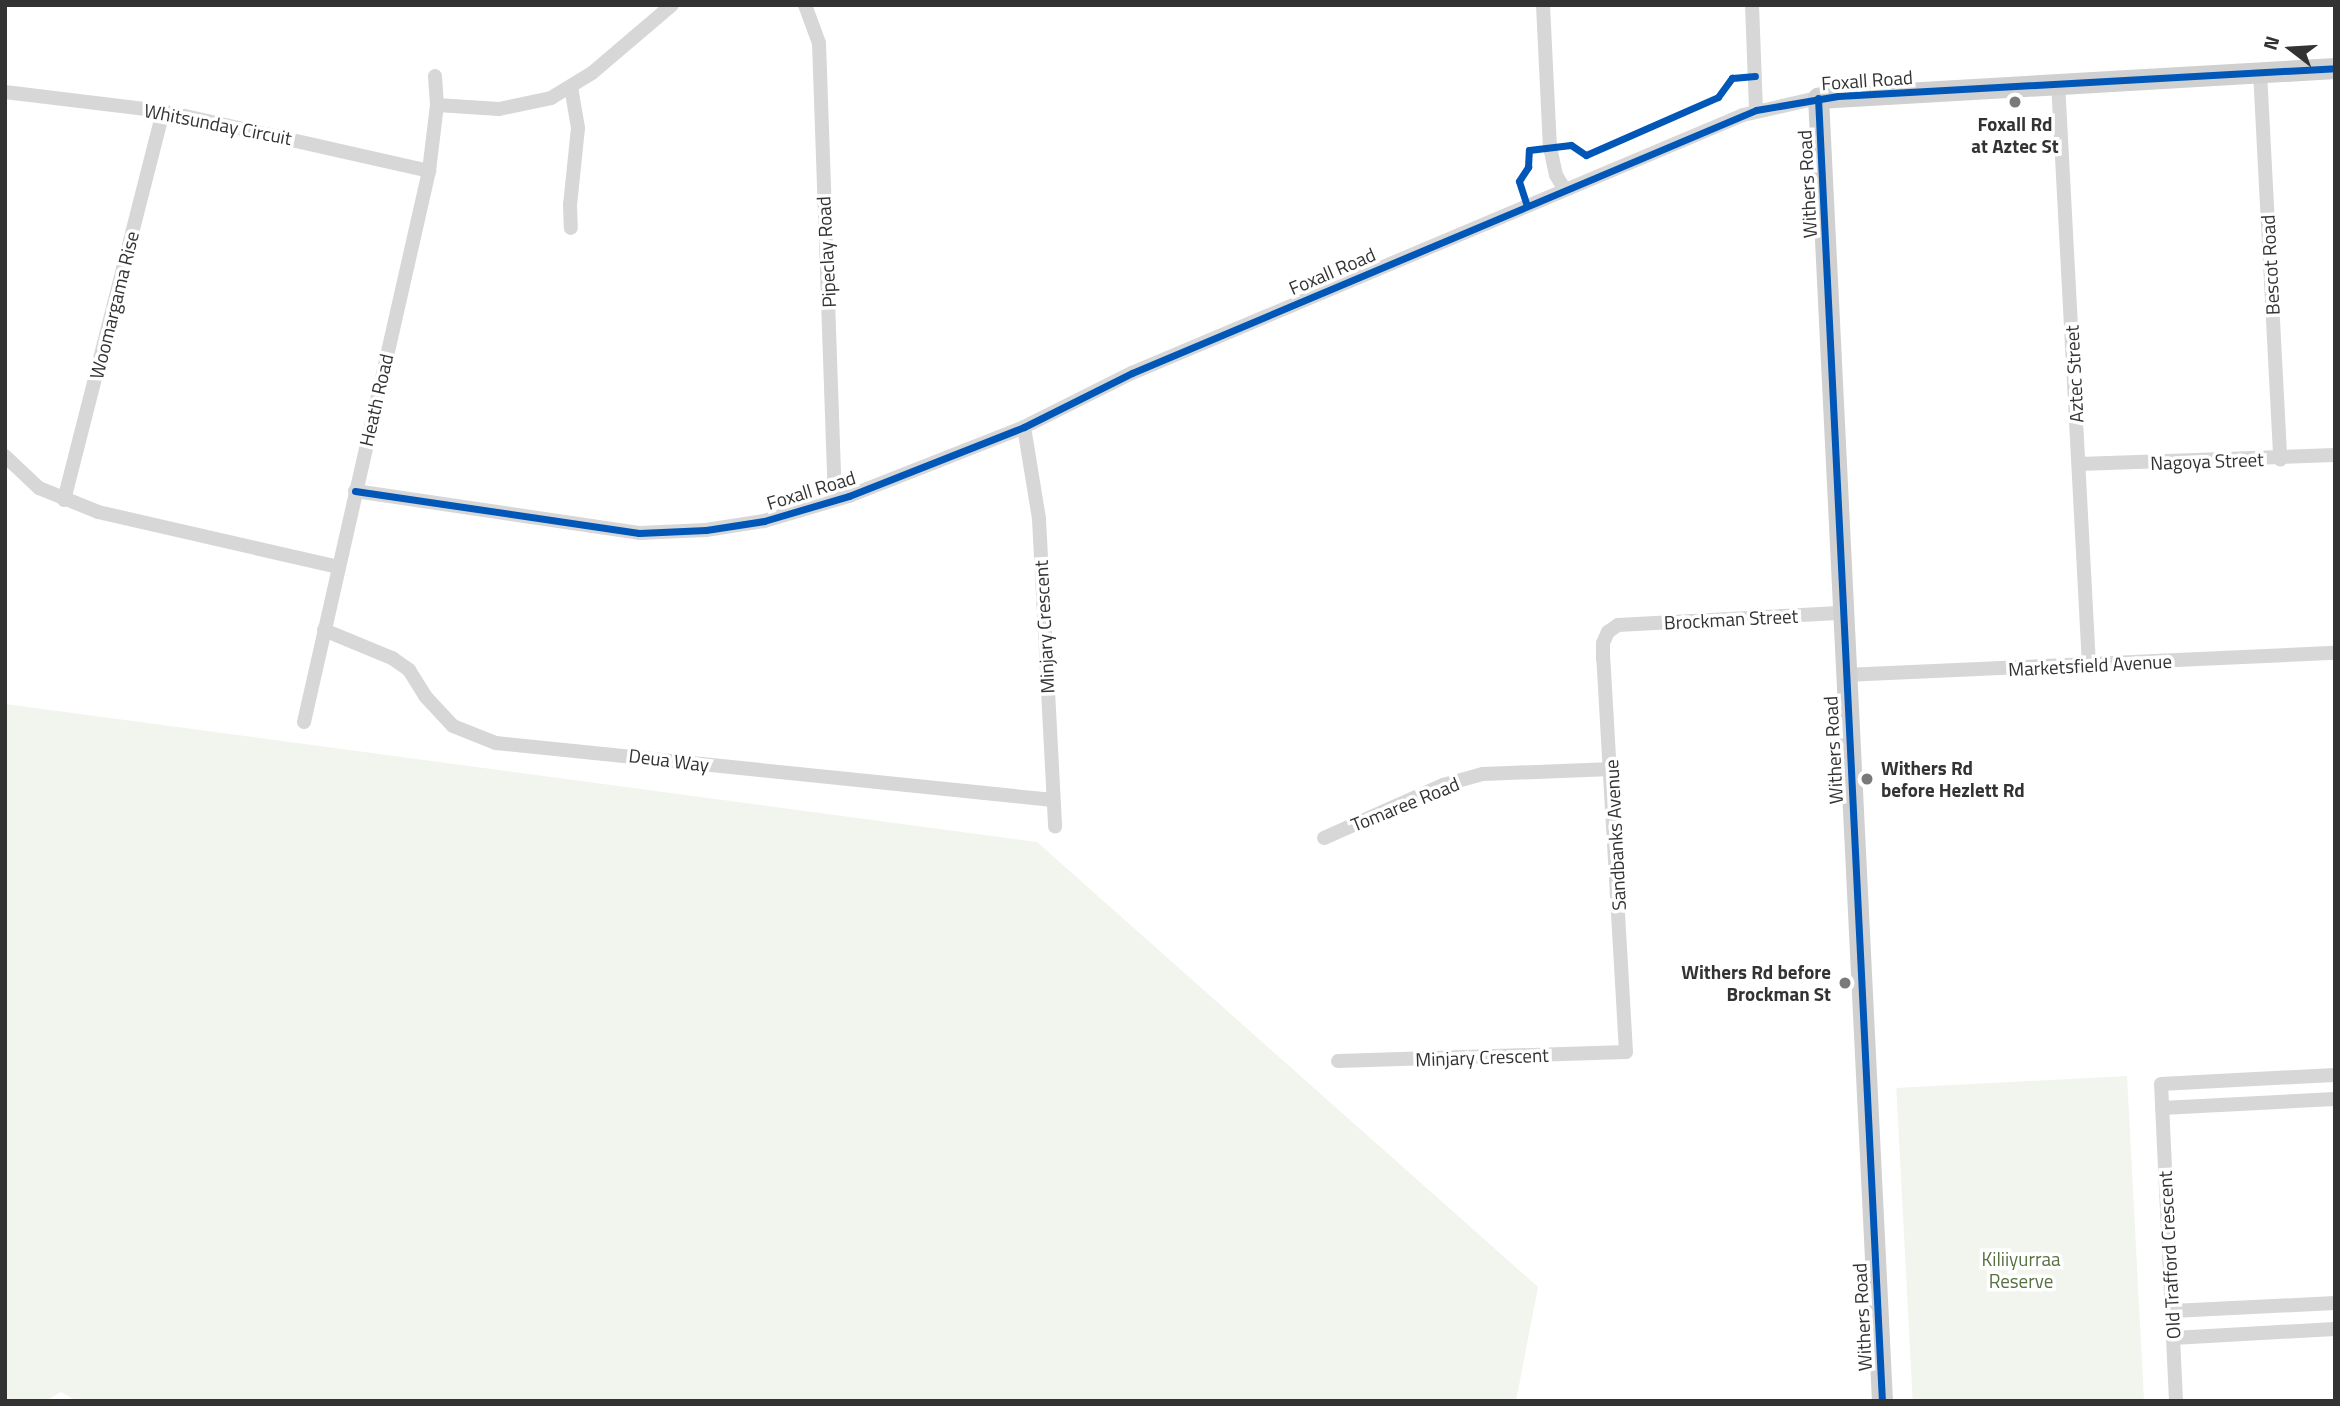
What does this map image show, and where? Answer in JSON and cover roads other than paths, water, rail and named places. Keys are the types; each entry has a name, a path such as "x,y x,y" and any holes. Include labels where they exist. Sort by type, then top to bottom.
{"street":[{"path":"437,105 499,109 551,98 592,73 672,5"},
{"name":"Pipeclay Road","path":"806,5 819,43 835,500"},
{"path":"1544,5 1549,143 1556,175 1565,190"},
{"path":"1752,5 1756,110"},
{"name":"Foxall Road","path":"355,491 639,533 706,530 764,521 835,500 1024,427 1132,373 1756,110 1818,99 2058,82 2335,68"},
{"name":"Bescot Road","path":"2260,72 2280,459"},
{"name":"Heath Road","path":"304,722 429,170 437,105 436,76"},
{"name":"Aztec Street","path":"2058,82 2090,666"},
{"path":"571,87 578,128 570,205 571,228"},
{"name":"Whitsunday Circuit","path":"5,92 163,111 429,170"},
{"name":"Withers Road","path":"1818,99 1882,1401"},
{"name":"Woomargama Rise","path":"64,500 163,111"},
{"name":"Minjary Crescent","path":"1024,427 1039,519 1055,827"},
{"name":"Nagoya Street","path":"2079,464 2335,455"},
{"path":"5,456 39,488 98,512 338,567"},
{"name":"Brockman Street","path":"1618,625 1843,613"},
{"name":"Sandbanks Avenue","path":"1618,625 1608,632 1603,643 1626,1052"},
{"name":"Deua Way","path":"324,630 392,658 409,670 425,696 453,726 496,743 1053,800"},
{"name":"Marketsfield Avenue","path":"1845,675 2335,653"},
{"name":"Tomaree Road","path":"1324,838 1443,785 1483,774 1612,769"},
{"name":"Minjary Crescent","path":"1338,1061 1626,1052"},
{"name":"Old Trafford Crescent","path":"2176,1401 2161,1084 2335,1075"},
{"path":"2162,1108 2335,1099"},
{"path":"2172,1311 2335,1303"},
{"path":"2173,1338 2335,1329"}],"place":[{"name":"Foxall Rd at Aztec St","path":"2015,102"},
{"name":"Withers Rd before Hezlett Rd","path":"1867,779"},
{"name":"Withers Rd before Brockman St","path":"1845,983"}],"park label":[{"name":"Kiliiyurraa Reserve","path":"2021,1270"}]}
